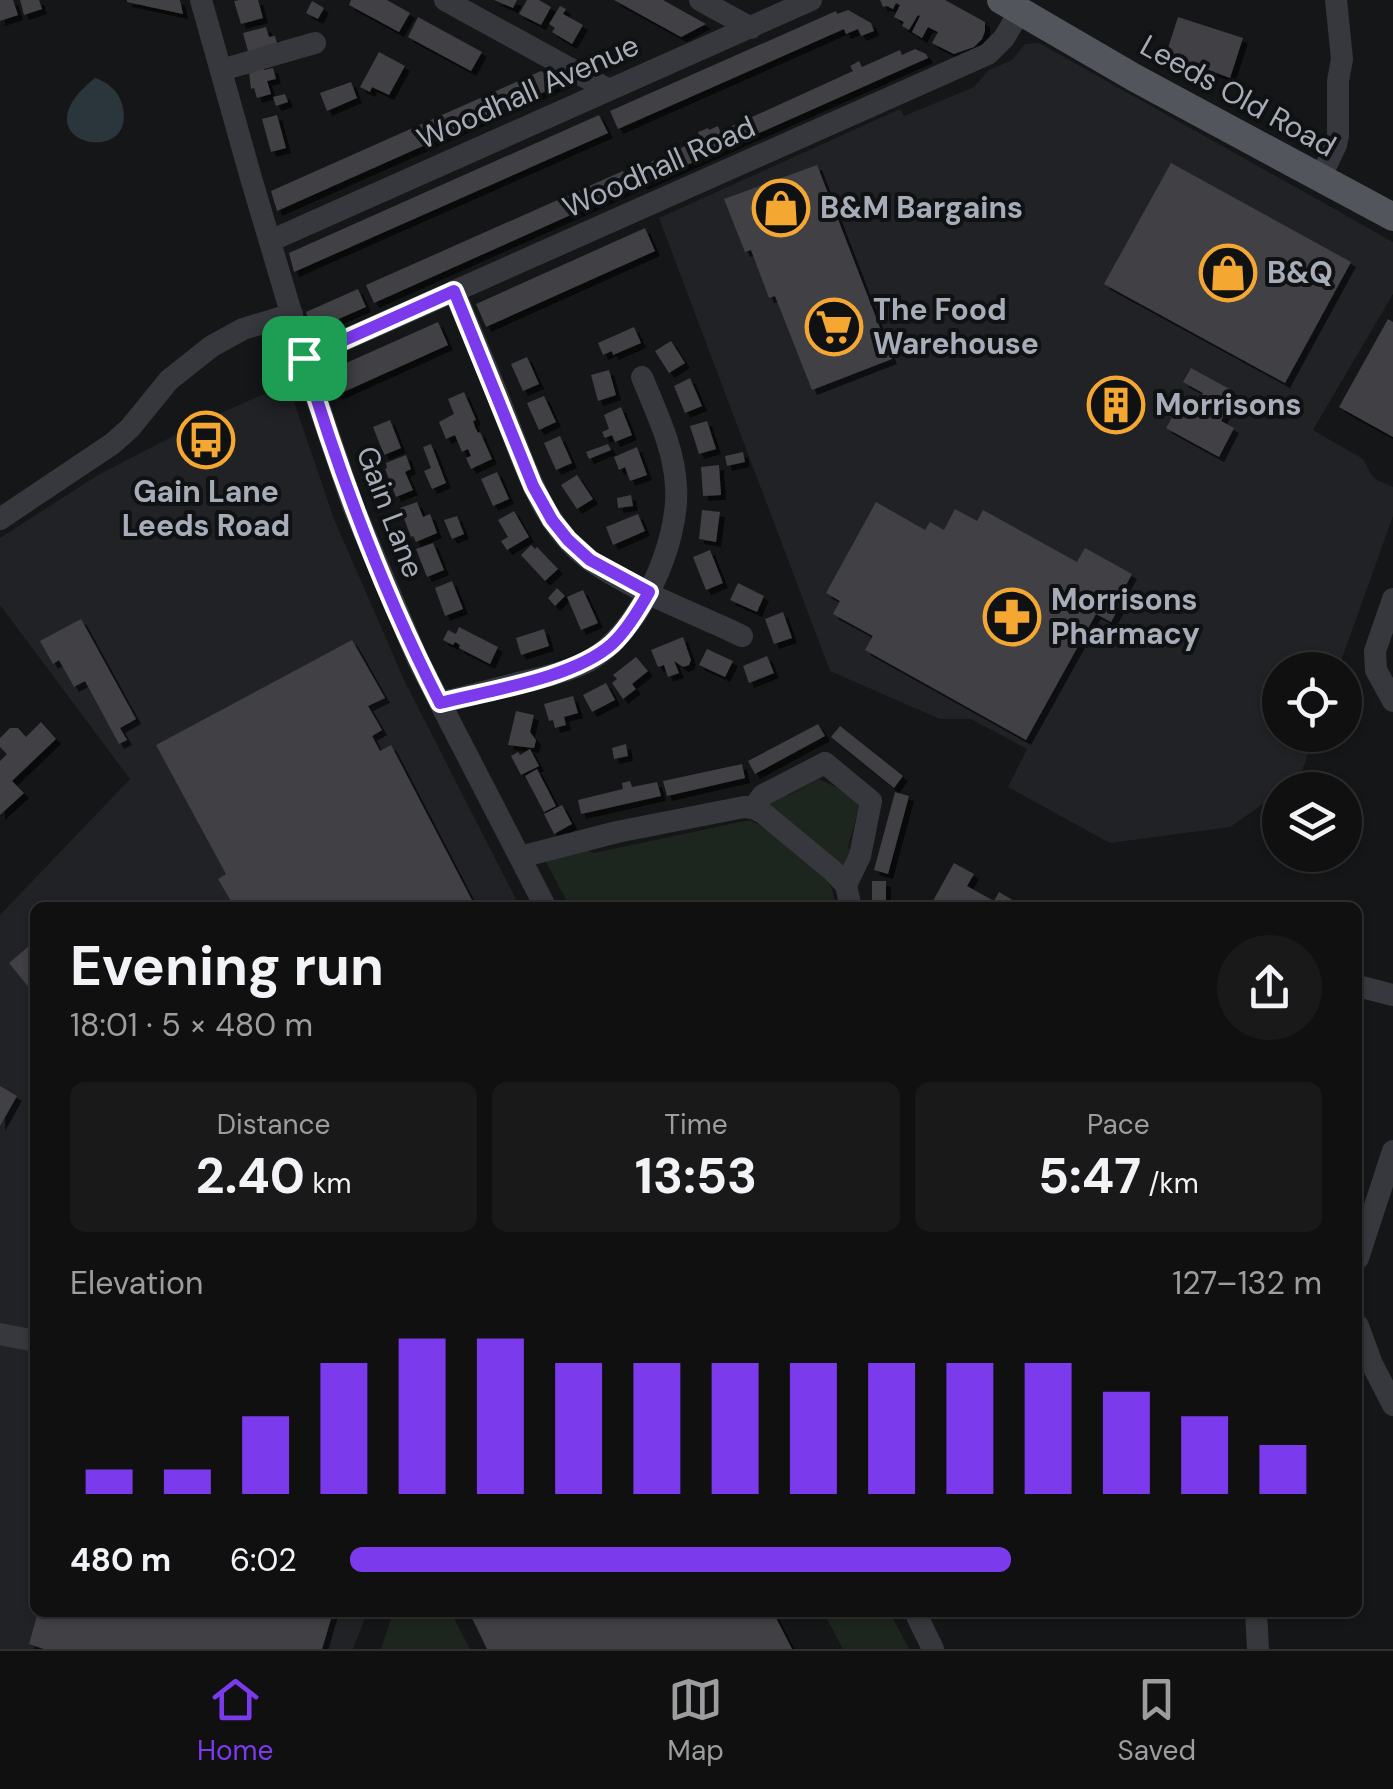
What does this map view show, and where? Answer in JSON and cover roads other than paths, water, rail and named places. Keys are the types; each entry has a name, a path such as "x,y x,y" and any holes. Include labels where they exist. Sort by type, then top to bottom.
{"main road":[{"name":"Leeds Old Road","path":"1010,6 1393,218"}],"street":[{"name":"Gain Lane","path":"201,0 304,358 367,542 418,660 543,902"},
{"path":"445,0 607,90"},
{"path":"700,0 751,28"},
{"name":"Woodhall Avenue","path":"270,241 810,0"},
{"path":"1320,178 1336,145 1339,124 1342,59 1336,0"},
{"name":"Woodhall Road","path":"304,358 988,54 1004,38 1010,6"},
{"path":"221,70 315,43"},
{"path":"454,291 533,486 568,540 590,560 742,636"},
{"path":"0,519 112,444 169,380 198,356 243,329 292,314"},
{"path":"440,703 568,670 591,660 614,642 649,592 676,515 676,484 670,446 642,377"},
{"path":"1393,599 1376,651 1376,670 1393,701"},
{"path":"754,808 763,795 825,763 871,801 849,896"},
{"path":"520,857 617,832 754,808 833,872 849,896"},
{"path":"1362,987 1393,995"},
{"path":"1362,1235 1393,1151"},
{"path":"0,1334 30,1340"},
{"path":"1365,1368 1393,1405"},
{"path":"917,1617 933,1649"},
{"path":"1256,1617 1258,1649"}],"place":[{"name":"B&M Bargains","path":"781,208"},
{"name":"B&Q","path":"1228,273"},
{"name":"The Food Warehouse","path":"834,327"},
{"name":"Morrisons","path":"1116,405"},
{"name":"Gain Lane Leeds Road","path":"206,440"},
{"name":"Morrisons Pharmacy","path":"1012,617"}]}
